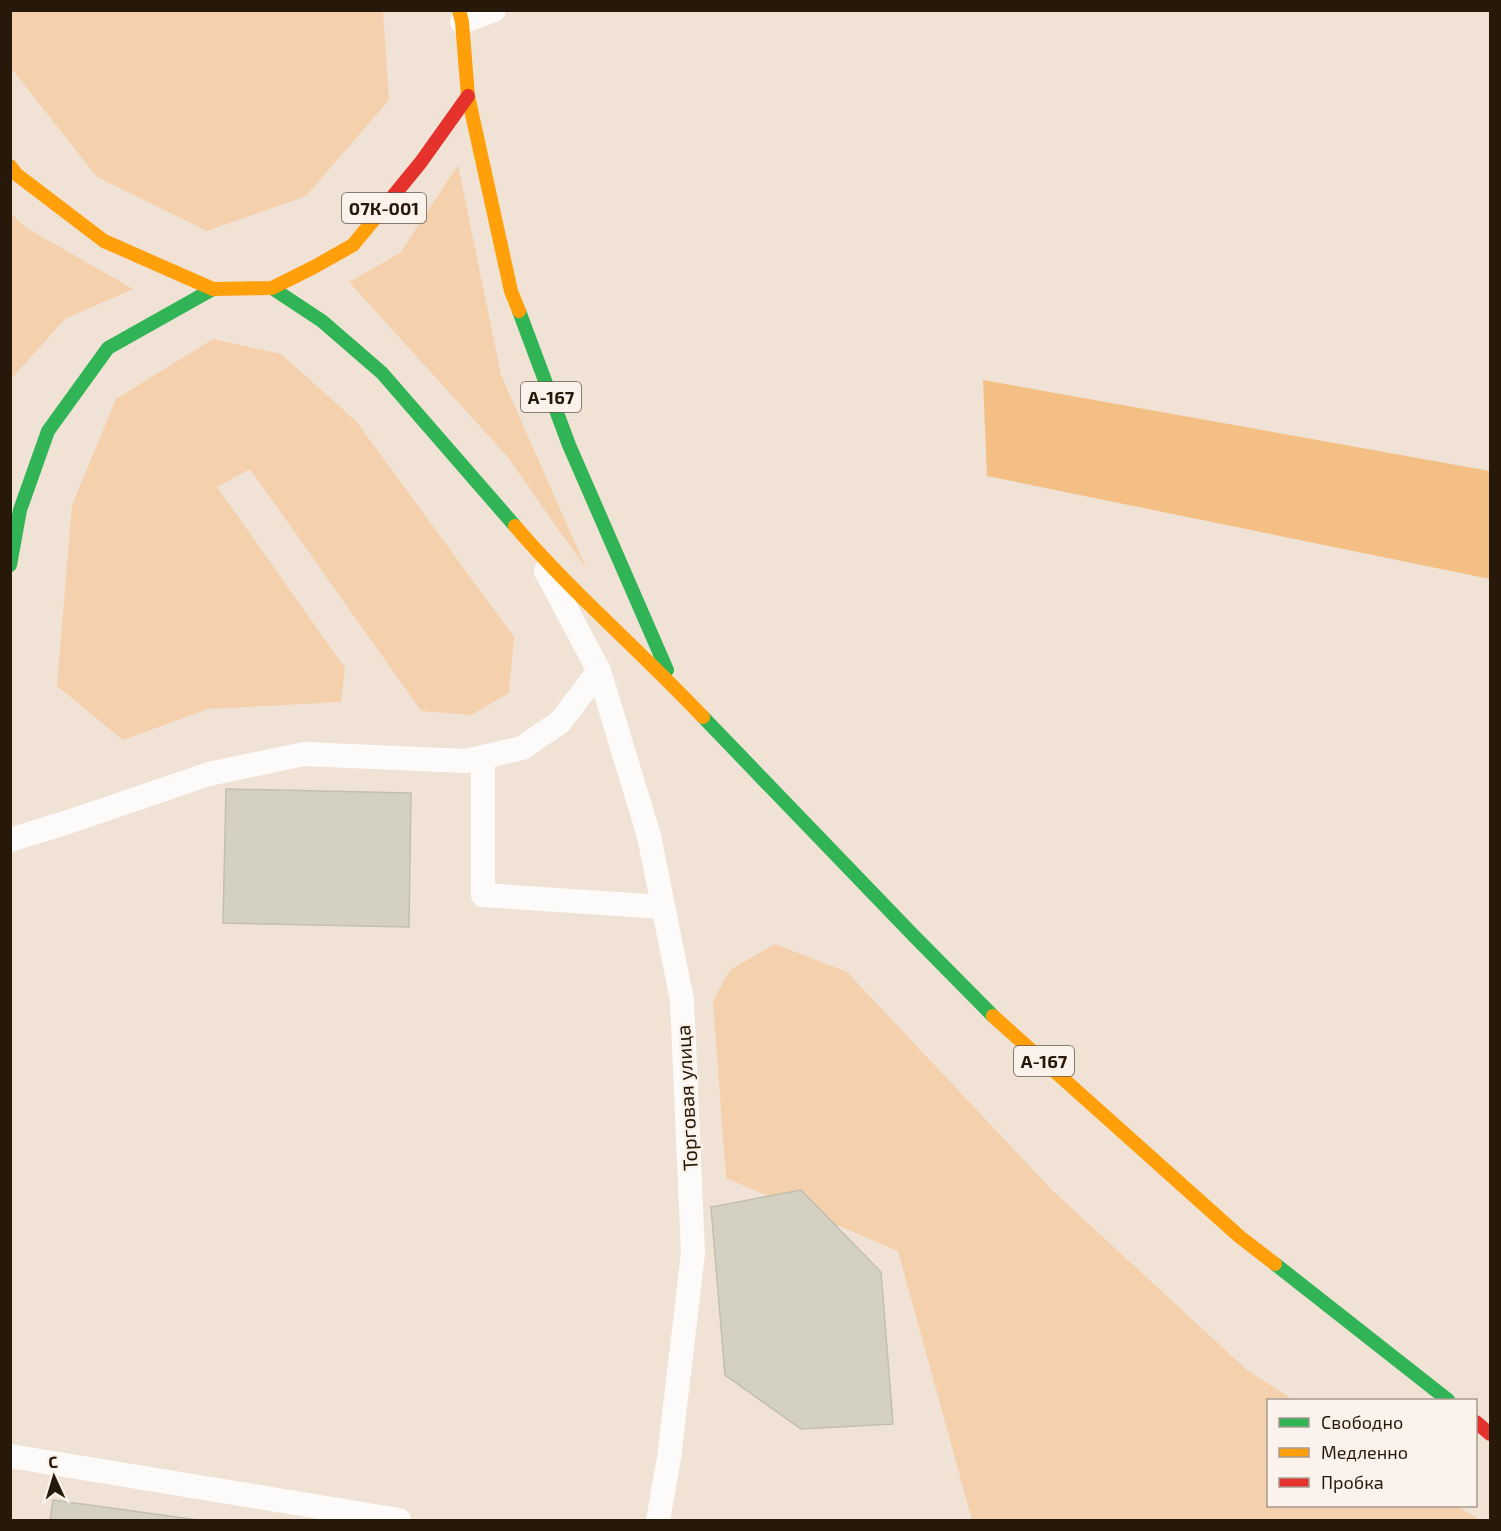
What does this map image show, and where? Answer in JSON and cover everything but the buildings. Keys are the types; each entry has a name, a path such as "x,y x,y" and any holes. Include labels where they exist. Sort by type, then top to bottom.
{"main road":[{"name":"А-167","path":"460,16 468,96 511,291 569,445 674,686"},
{"name":"07К-001","path":"272,288 353,245 421,162 468,96"},
{"path":"10,166 16,174 104,241 213,289 272,288"},
{"name":"А-167","path":"272,288 322,321 382,373 535,551 674,686 912,935 991,1014 1240,1238 1445,1399"},
{"path":"10,565 20,510 48,431 108,348 213,289"},
{"path":"1477,1423 1491,1434"}],"lane":[{"path":"460,16 494,10"},
{"name":"Торговая улица","path":"535,551 599,671 649,836 682,999 693,1253 669,1458 658,1521"},
{"path":"10,840 209,774 304,754 466,761 522,748 560,722 599,671"},
{"path":"483,758 483,895 663,907"},
{"path":"10,1456 399,1521"}],"shaded area":[{"path":"11,10 383,11 389,100 306,196 207,231 97,177 11,68"},
{"path":"458,165 501,375 587,570 506,455 349,282 400,253"},
{"path":"10,212 25,227 133,289 65,319 11,379"},
{"path":"213,339 281,354 356,421 514,637 509,693 471,715 421,711 250,469 217,487 345,668 341,702 208,709 123,740 57,686 72,505 116,399"},
{"path":"983,380 1490,471 1490,579 987,476"},
{"path":"775,944 847,972 1052,1190 1247,1370 1292,1399 1267,1399 1267,1507 1459,1507 1480,1520 972,1520 898,1251 726,1178 713,1001 730,970"}],"traffic: fast":[{"path":"272,288 322,321 382,373 515,526"},
{"path":"10,565 20,510 48,431 108,348 213,289"},
{"path":"519,311 569,445 667,670"},
{"path":"703,717 993,1016"},
{"path":"1275,1264 1447,1399"}],"traffic: slow":[{"path":"459,10 468,96 511,291 519,311"},
{"path":"10,166 16,174 104,241 213,289 272,288 314,267 353,245 394,195"},
{"path":"515,526 560,575 703,717"},
{"path":"993,1016 1240,1237 1275,1264"}],"traffic: jam":[{"path":"394,195 421,162 468,96"},
{"path":"1477,1423 1490,1434"}]}
